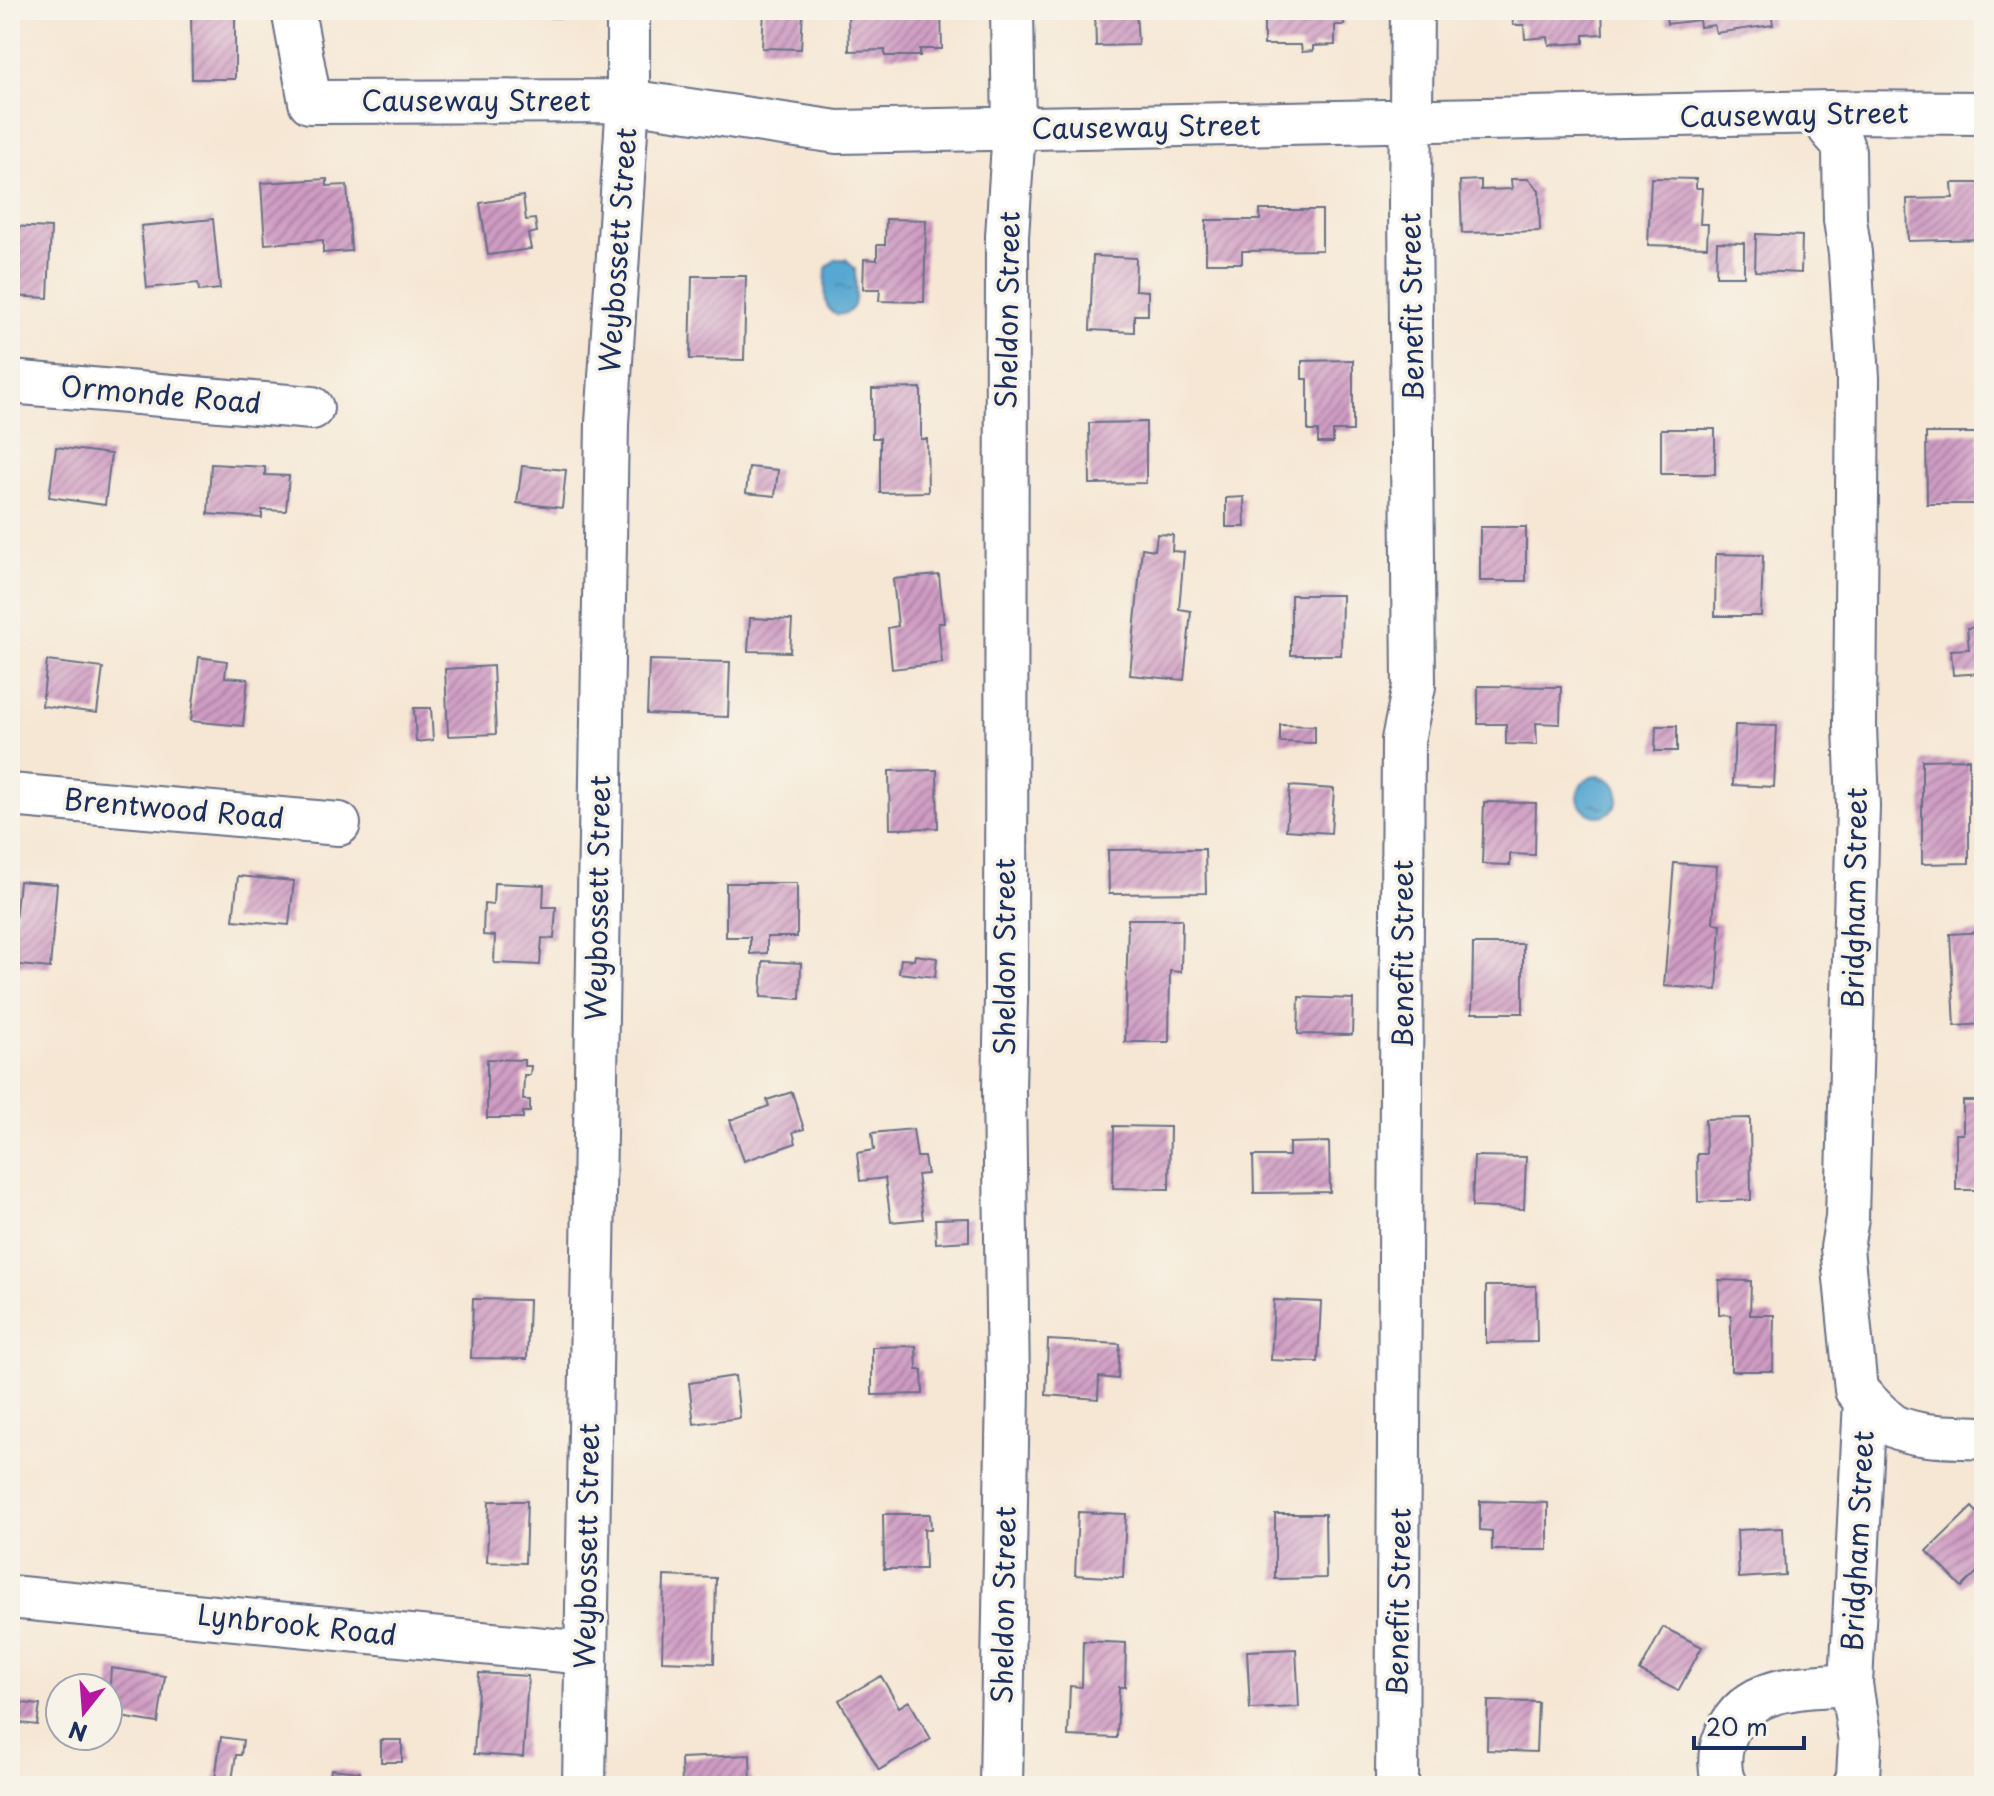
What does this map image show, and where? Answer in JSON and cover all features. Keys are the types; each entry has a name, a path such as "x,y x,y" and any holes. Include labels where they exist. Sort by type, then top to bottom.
{"street":[{"name":"Causeway Street","path":"293,10 310,102 628,101 837,132 1831,112 1984,113"},
{"name":"Weybossett Street","path":"584,1786 607,423 628,101 628,10"},
{"name":"Sheldon Street","path":"1001,1786 1008,1386 1004,1090 1007,236 1014,129 1012,10"},
{"name":"Benefit Street","path":"1397,1786 1403,740 1414,686 1410,204 1412,10"},
{"name":"Bridgham Street","path":"1831,112 1830,129 1844,151 1845,220 1858,378 1855,726 1858,806 1847,1218 1842,1248 1856,1390 1865,1400 1851,1684 1860,1741 1858,1777 1854,1786"},
{"name":"Ormonde Road","path":"10,382 312,408"},
{"name":"Brentwood Road","path":"10,795 339,824"},
{"path":"1865,1400 1893,1425 1915,1432 1984,1438"},
{"name":"Lynbrook Road","path":"10,1597 585,1653"},
{"name":"Bridgham Street","path":"1726,1786 1722,1780 1721,1750 1728,1727 1739,1711 1757,1699 1790,1689 1851,1684"}],"water":[{"path":"836,259 846,259 855,269 855,303 843,314 830,311 826,298 826,268"},
{"path":"1598,776 1612,782 1618,796 1612,810 1598,816 1584,810 1578,796 1584,782"}],"building":[{"path":"191,10 235,10 235,79 192,79"},
{"path":"524,10 572,10 572,18 524,17"},
{"path":"764,10 803,10 801,49 762,48"},
{"path":"848,10 941,10 942,49 920,49 920,56 885,56 885,50 849,51"},
{"path":"1095,10 1136,10 1138,45 1096,46"},
{"path":"1264,10 1343,10 1344,25 1335,25 1335,45 1313,46 1313,51 1302,52 1301,45 1264,45"},
{"path":"1512,10 1602,10 1603,34 1584,35 1584,43 1549,45 1548,37 1525,39 1524,25 1513,25"},
{"path":"1665,10 1771,10 1773,25 1716,33 1714,25 1700,27 1699,20 1667,24"},
{"path":"1651,178 1696,179 1696,188 1702,188 1700,224 1708,224 1707,247 1648,245"},
{"path":"327,179 327,186 347,185 351,251 323,253 323,240 265,244 261,183"},
{"path":"1511,179 1528,179 1539,190 1540,231 1462,233 1460,181 1481,180 1481,190 1512,189"},
{"path":"1952,183 1984,183 1984,239 1908,241 1907,199 1953,198"},
{"path":"523,196 526,220 535,219 537,232 528,234 531,249 488,255 480,203"},
{"path":"1260,210 1322,210 1322,250 1242,251 1242,263 1206,263 1206,220 1260,220"},
{"path":"213,219 220,289 199,291 198,283 147,288 141,226"},
{"path":"886,219 926,220 924,302 879,301 880,289 863,289 864,259 877,260 877,245 885,245"},
{"path":"10,226 51,228 48,298 10,296"},
{"path":"1756,234 1802,236 1801,273 1755,271"},
{"path":"1717,242 1744,243 1744,276 1716,276"},
{"path":"1093,256 1136,258 1135,290 1148,291 1148,315 1134,315 1134,332 1090,330"},
{"path":"692,276 746,276 744,360 690,359"},
{"path":"1353,360 1353,431 1333,431 1333,443 1318,443 1318,431 1308,431 1308,379 1302,379 1302,361"},
{"path":"921,388 921,439 927,439 928,492 880,493 880,438 872,438 872,389"},
{"path":"1146,422 1146,483 1090,484 1089,423"},
{"path":"1661,429 1715,429 1715,474 1661,474"},
{"path":"1926,433 1979,433 1980,504 1927,504"},
{"path":"56,447 111,454 105,505 49,497"},
{"path":"211,464 265,467 265,475 289,476 286,511 262,510 262,518 208,514"},
{"path":"522,466 566,470 562,508 517,503"},
{"path":"749,467 778,470 775,496 746,493"},
{"path":"1244,497 1245,527 1226,527 1226,498"},
{"path":"1480,527 1526,527 1526,581 1480,581"},
{"path":"1157,534 1173,535 1172,551 1184,552 1179,609 1191,611 1184,680 1130,675 1142,548 1155,550"},
{"path":"1716,554 1763,555 1761,616 1715,616"},
{"path":"939,575 944,623 938,623 942,663 892,669 888,628 898,626 893,579"},
{"path":"1291,595 1342,595 1341,655 1291,655"},
{"path":"750,618 792,620 790,652 748,651"},
{"path":"1984,627 1984,673 1953,675 1951,650 1969,649 1967,628"},
{"path":"199,657 227,661 225,677 248,679 243,726 191,721"},
{"path":"649,660 730,662 728,717 647,714"},
{"path":"47,661 103,668 97,713 42,706"},
{"path":"493,666 496,734 448,736 445,669"},
{"path":"1478,686 1561,687 1560,724 1536,723 1537,745 1506,744 1506,724 1478,724"},
{"path":"414,708 431,708 433,740 416,742"},
{"path":"1280,725 1315,726 1315,743 1280,742"},
{"path":"1735,725 1777,726 1774,787 1733,785"},
{"path":"1656,726 1677,726 1677,751 1655,751"},
{"path":"1969,759 1969,863 1922,864 1922,760"},
{"path":"937,770 938,828 890,829 889,771"},
{"path":"1290,786 1334,789 1331,833 1286,830"},
{"path":"1484,802 1536,803 1535,855 1510,854 1510,865 1482,864"},
{"path":"1205,849 1206,893 1109,894 1108,850"},
{"path":"1674,863 1717,866 1713,923 1721,924 1717,990 1664,986"},
{"path":"238,876 294,881 289,925 233,920"},
{"path":"19,881 57,884 50,968 10,964 10,921 15,921"},
{"path":"494,883 544,885 543,907 556,907 554,939 542,938 540,965 494,963 495,936 483,935 484,904 493,905"},
{"path":"726,883 797,883 797,937 767,937 767,953 750,954 750,937 726,937"},
{"path":"1128,919 1182,919 1181,972 1170,971 1169,1042 1125,1042"},
{"path":"1984,932 1984,1024 1955,1026 1950,934"},
{"path":"1473,944 1523,944 1523,1013 1472,1013"},
{"path":"915,955 937,958 935,977 899,973 901,959 914,960"},
{"path":"763,961 801,963 800,999 761,997"},
{"path":"1299,997 1353,999 1352,1035 1298,1034"},
{"path":"487,1059 524,1060 524,1066 531,1066 530,1075 524,1075 523,1100 530,1100 530,1112 523,1112 523,1118 487,1118"},
{"path":"792,1092 804,1129 793,1132 796,1143 744,1161 730,1120 769,1106 767,1100"},
{"path":"1963,1101 1984,1101 1984,1190 1956,1190 1956,1134 1963,1134"},
{"path":"1750,1118 1751,1200 1698,1202 1697,1154 1706,1154 1705,1119"},
{"path":"1114,1126 1170,1127 1169,1189 1113,1188"},
{"path":"913,1129 917,1157 924,1157 927,1174 917,1175 923,1219 891,1222 885,1178 860,1181 857,1153 874,1150 872,1133"},
{"path":"1329,1142 1330,1192 1254,1193 1253,1156 1289,1156 1289,1143"},
{"path":"1474,1156 1526,1157 1524,1209 1472,1207"},
{"path":"969,1218 969,1241 936,1243 935,1219"},
{"path":"1719,1280 1751,1281 1750,1315 1774,1315 1773,1371 1731,1371 1731,1315 1719,1314"},
{"path":"1486,1286 1536,1286 1537,1342 1486,1343"},
{"path":"473,1299 529,1300 527,1359 471,1358"},
{"path":"1274,1300 1321,1302 1318,1362 1271,1360"},
{"path":"1048,1340 1120,1344 1118,1379 1099,1377 1098,1399 1046,1395"},
{"path":"916,1346 917,1370 922,1370 923,1394 872,1395 872,1347"},
{"path":"735,1376 740,1418 694,1424 689,1383"},
{"path":"489,1501 527,1501 525,1563 487,1562"},
{"path":"1480,1501 1548,1503 1548,1550 1492,1550 1492,1531 1480,1530"},
{"path":"1972,1507 1984,1520 1984,1565 1962,1587 1927,1551"},
{"path":"1078,1512 1126,1514 1123,1578 1075,1575"},
{"path":"883,1514 930,1514 931,1529 924,1529 925,1569 884,1569"},
{"path":"1275,1514 1325,1514 1326,1578 1275,1579"},
{"path":"1783,1528 1785,1575 1739,1578 1737,1530"},
{"path":"664,1576 716,1578 714,1663 662,1661"},
{"path":"1663,1627 1702,1647 1678,1691 1640,1671"},
{"path":"1083,1641 1126,1643 1125,1687 1119,1687 1117,1738 1068,1736 1070,1686 1082,1687"},
{"path":"1296,1649 1299,1707 1250,1709 1247,1651"},
{"path":"111,1668 165,1676 158,1723 124,1718 124,1672 111,1672"},
{"path":"479,1673 528,1676 523,1757 474,1754"},
{"path":"881,1676 899,1707 909,1701 931,1739 879,1770 839,1700"},
{"path":"1488,1701 1538,1702 1536,1752 1487,1750"},
{"path":"15,1702 40,1705 37,1725 12,1722"},
{"path":"221,1737 243,1740 241,1755 236,1755 231,1786 214,1786"},
{"path":"381,1740 402,1740 402,1762 381,1762"},
{"path":"750,1755 751,1786 682,1786 681,1758"},
{"path":"331,1769 360,1772 359,1786 329,1786"}]}
